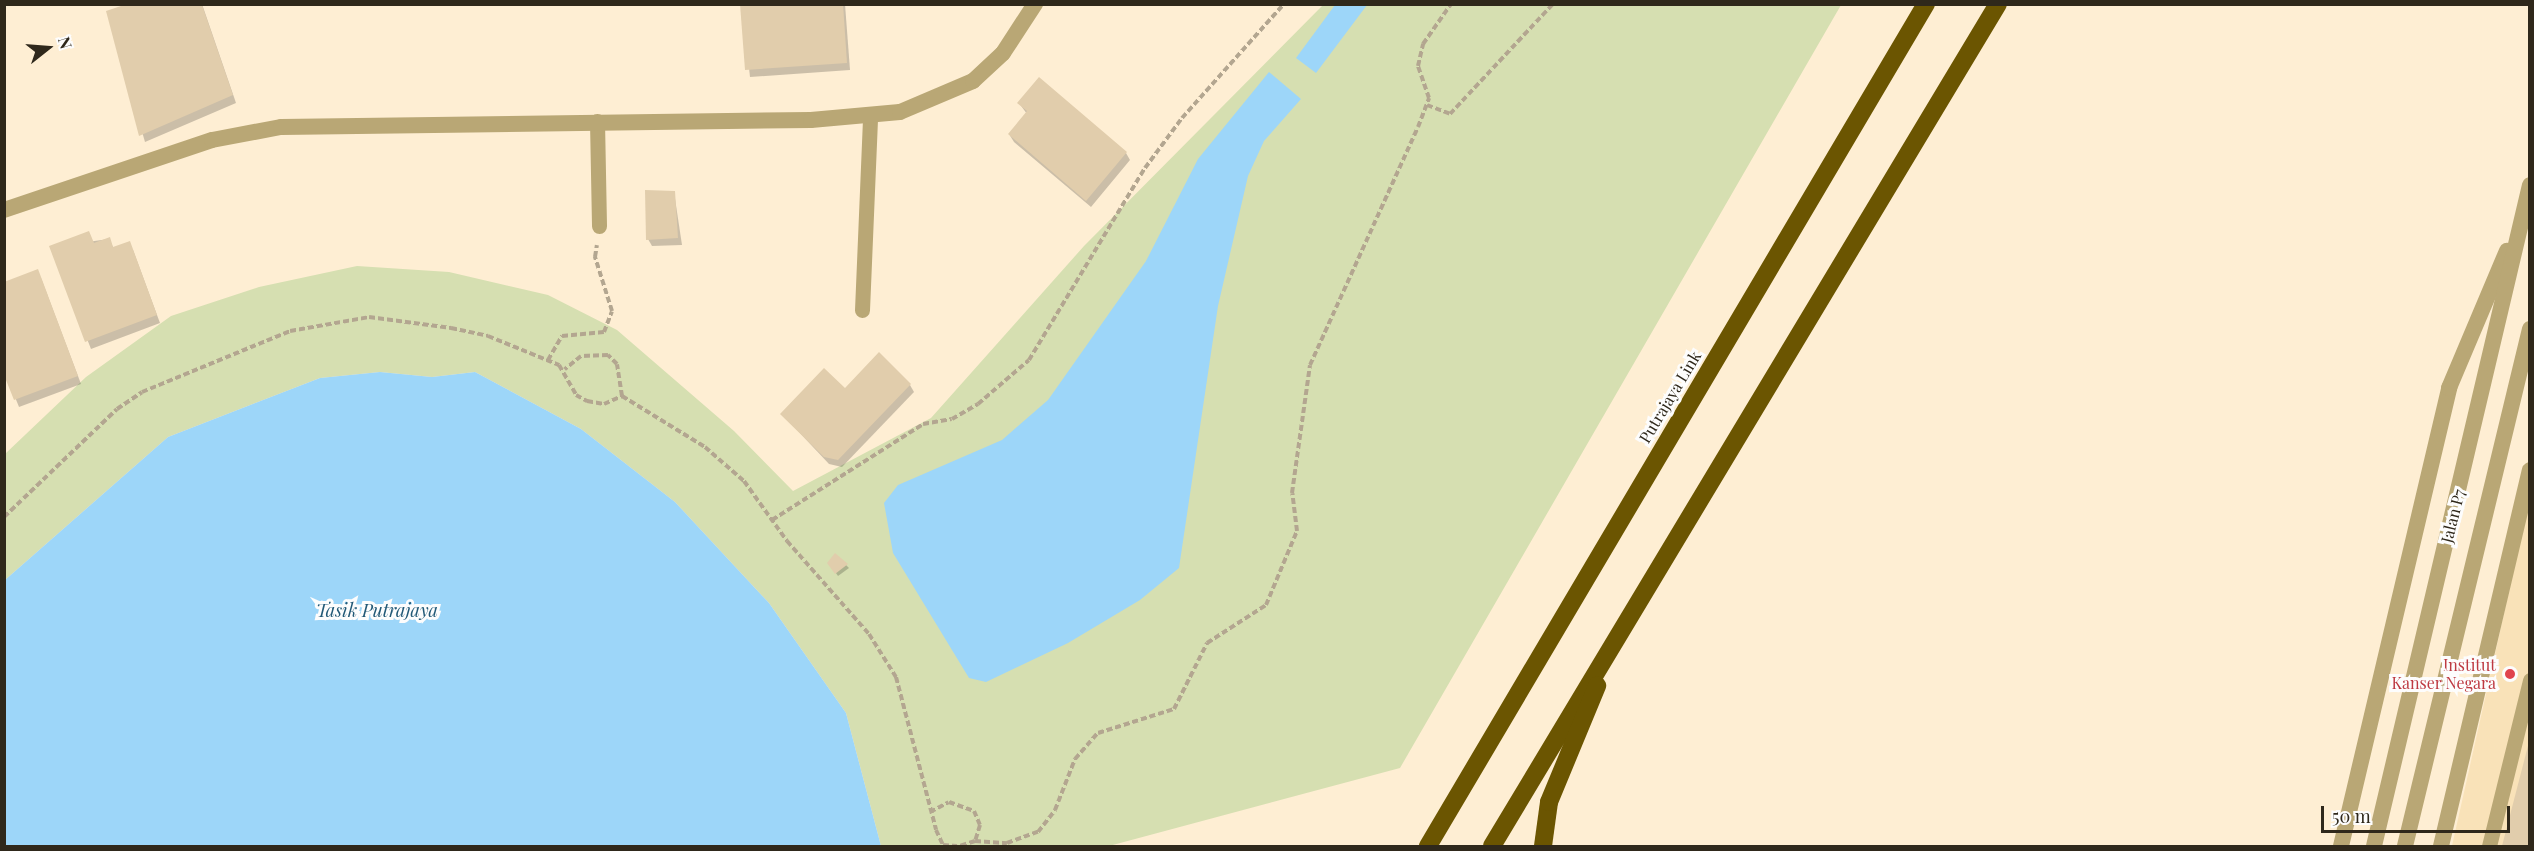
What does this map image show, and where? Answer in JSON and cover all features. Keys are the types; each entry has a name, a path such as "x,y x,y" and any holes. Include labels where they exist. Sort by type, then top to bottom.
{"highway":[{"name":"Putrajaya Link","path":"1448,810 1926,4"},
{"path":"1492,846 1998,4"},
{"path":"1543,846 1549,802 1622,627"},
{"path":"1419,846 1448,810"},
{"path":"1428,846 1448,810"}],"street":[{"path":"4,210 248,131 314,124 870,117 935,101 973,81 1003,53 1035,4"},
{"name":"Jalan P7","path":"2374,846 2482,396 2529,185"},
{"path":"2341,846 2449,388 2524,211"},
{"name":"Jalan P7","path":"2405,846 2529,329"},
{"path":"2441,846 2529,470"}],"lane":[{"path":"862,310 870,117"},
{"path":"597,121 599,226"},
{"path":"2489,846 2529,680"}],"path":[{"path":"772,520 923,424 952,419 978,404 1029,360 1145,168 1182,118 1284,4"},
{"path":"566,369 581,356 608,355 617,364 622,396 705,447 744,481 772,520 869,634 896,677 930,812 943,846 958,846 975,841 1007,843 1038,832 1055,810 1075,759 1098,733 1174,709 1207,643 1266,605 1297,531 1292,493 1310,365 1427,105 1418,66 1423,44 1451,4"},
{"path":"1427,105 1450,114 1553,4"},
{"path":"548,360 562,336 604,332 612,311 595,257 599,226"},
{"path":"4,517 117,409 142,392 290,331 369,317 408,321 488,336 566,369 576,394 587,401 604,404 622,396"},
{"path":"930,812 949,802 974,811 980,825 975,841"}],"shaded area":[{"name":"Institut Kanser Negara","path":"2529,502 2529,846 2452,846"}],"green space":[{"path":"1323,5 1841,5 1400,768 1109,846 881,846 846,713 769,603 675,502 581,429 475,372 432,377 380,372 320,378 168,437 5,580 5,454 86,377 171,316 259,287 357,266 449,272 548,295 617,330 734,431 793,491 931,418 1084,246"}],"water":[{"path":"1335,5 1367,5 1316,73 1296,58"},
{"path":"1269,72 1301,99 1264,141 1248,176 1218,306 1179,568 1140,600 1068,643 986,682 969,678 893,553 884,503 898,485 1002,440 1048,400 1146,261 1198,159"},
{"name":"Tasik Putrajaya","path":"380,372 432,377 475,372 581,429 675,502 769,603 846,713 881,846 5,846 5,580 168,437 320,378"}],"building":[{"path":"740,4 843,4 847,63 745,70"},
{"path":"124,5 202,5 233,95 139,136 106,11"},
{"path":"1039,77 1127,152 1086,201 1008,134 1027,111 1017,103"},
{"path":"645,190 675,191 678,238 646,240"},
{"path":"89,231 94,243 110,237 113,247 130,241 157,315 85,342 49,246"},
{"path":"38,269 78,376 14,400 4,375 4,282"},
{"path":"879,352 911,384 838,460 824,457 780,414 824,368 845,388"},
{"path":"835,553 848,564 835,574 827,563"},
{"path":"2529,742 2530,846 2502,846"}],"place":[{"name":"Institut Kanser Negara","path":"2510,674"}]}
